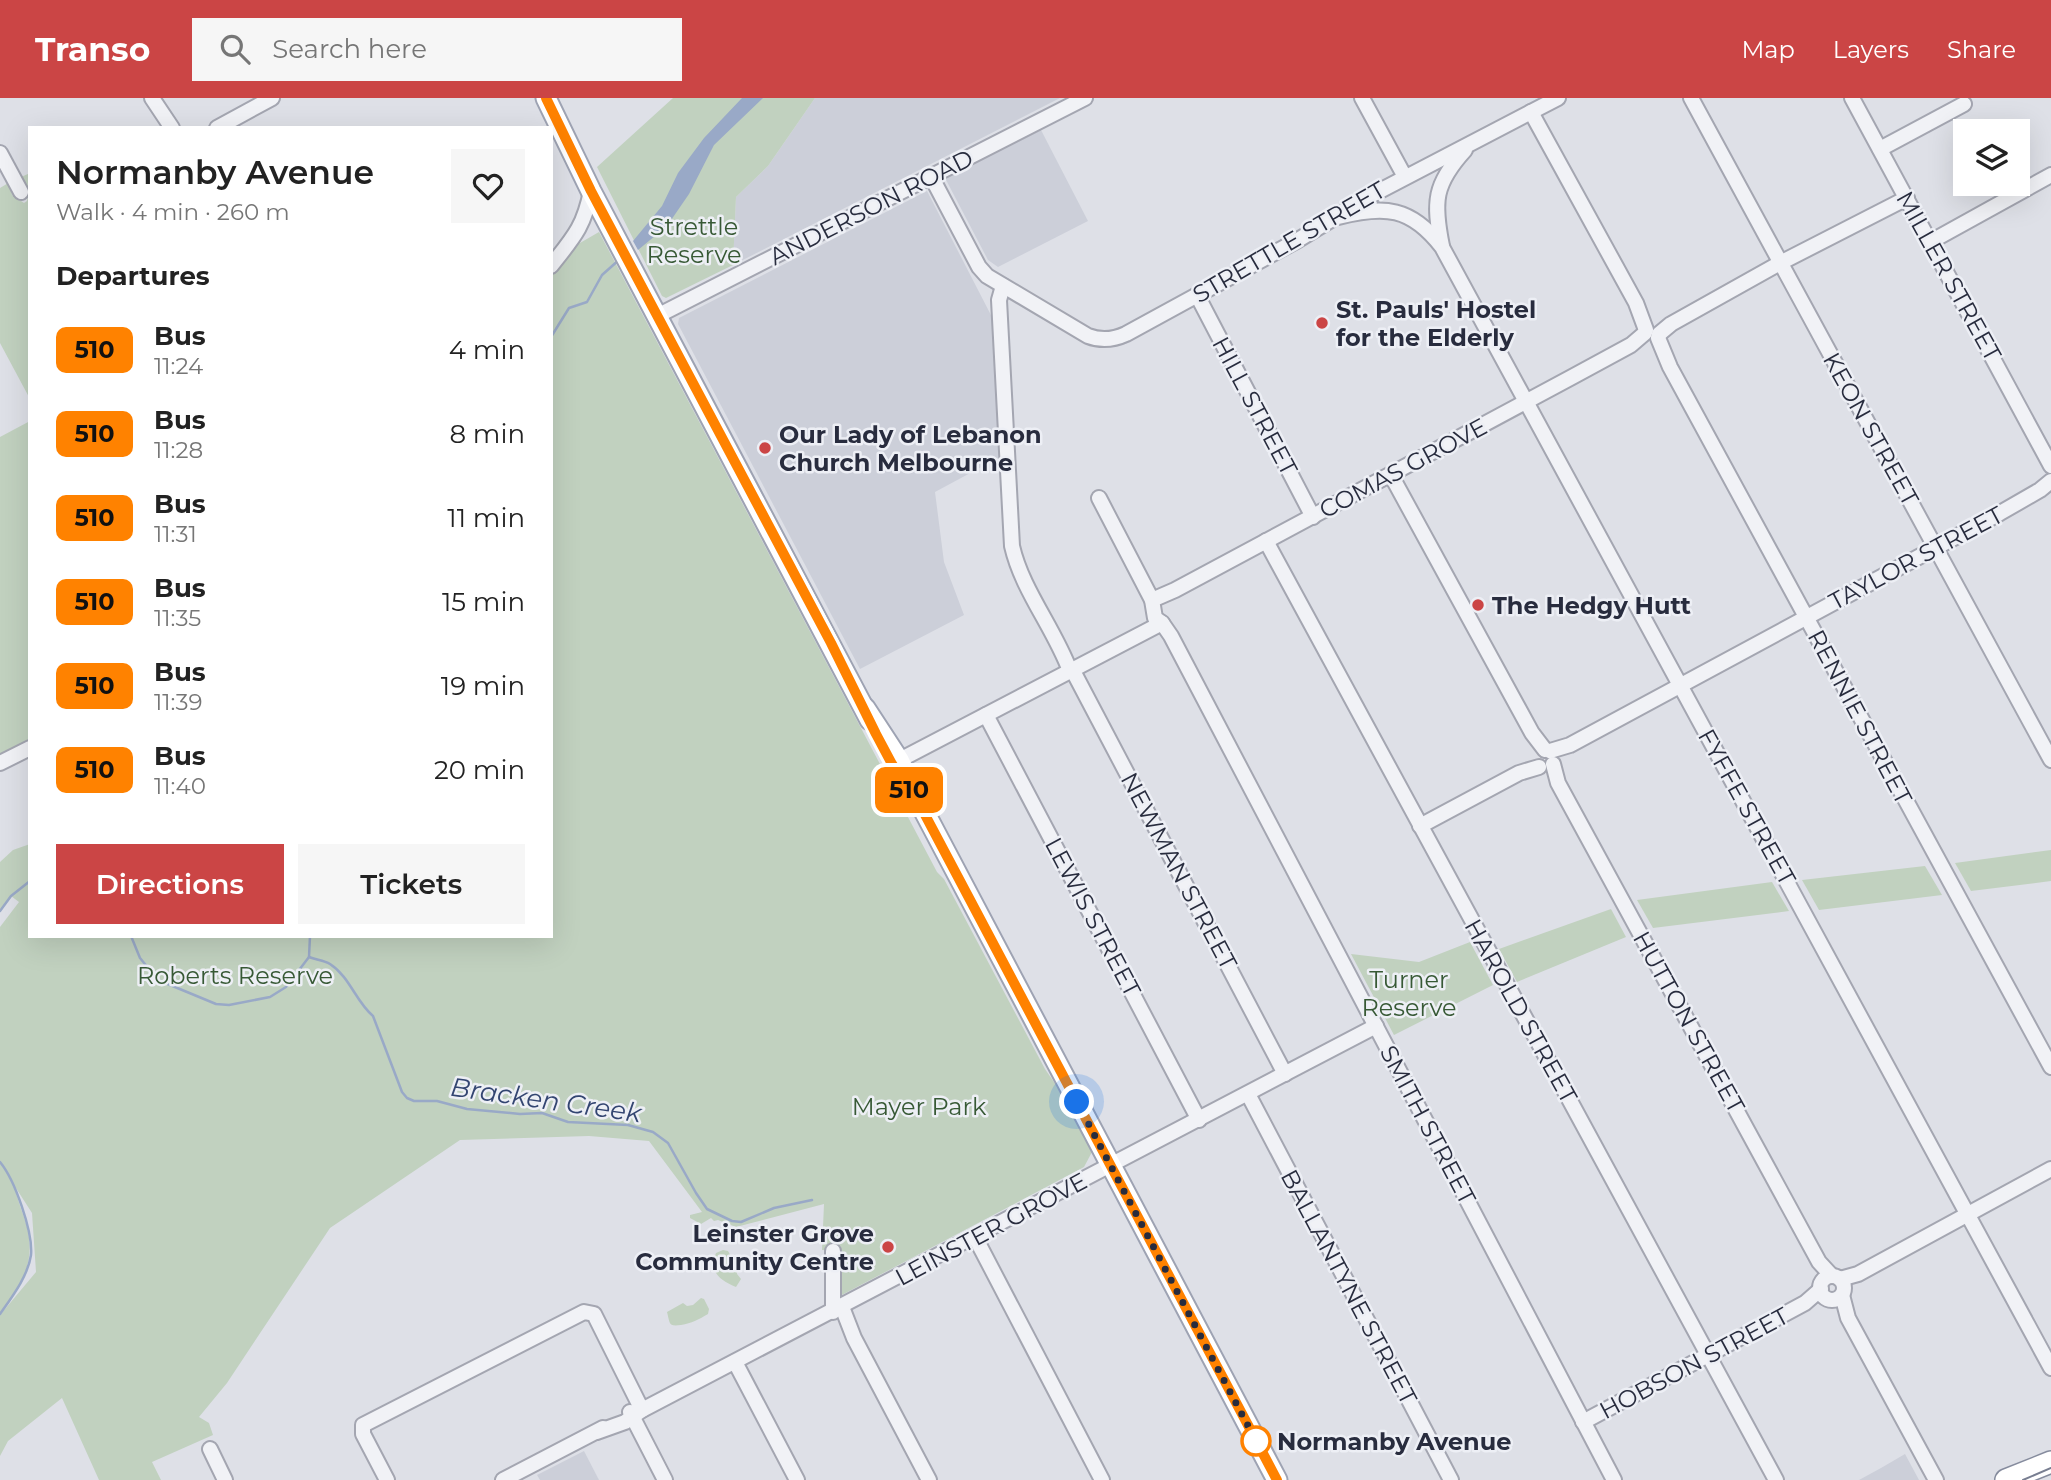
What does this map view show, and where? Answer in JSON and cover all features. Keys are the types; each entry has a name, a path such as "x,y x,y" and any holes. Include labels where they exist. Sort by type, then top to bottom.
{"highway":[{"path":"2006,1480 2051,1462"}],"main road":[{"path":"546,98 612,231 1277,1480"}],"street":[{"path":"152,98 173,126"},
{"path":"162,98 173,126"},
{"path":"221,126 272,98"},
{"name":"ANDERSON ROAD","path":"657,316 1085,98"},
{"path":"1362,98 1405,177"},
{"name":"STRETTLE STREET","path":"1020,296 1087,336 1107,340 1126,334 1338,217 1370,196 1558,98"},
{"name":"KEON STREET","path":"1691,98 2051,760"},
{"name":"MILLER STREET","path":"1852,98 2049,460"},
{"path":"1880,149 1964,104"},
{"name":"RENNIE STREET","path":"1531,112 2051,1067"},
{"name":"FYFFE STREET","path":"1442,247 1436,214 1437,197 1444,176 1471,142"},
{"path":"0,153 21,191"},
{"path":"1930,242 2051,175"},
{"path":"931,176 979,267 987,276 1020,296 1011,304 1002,320"},
{"path":"553,264 579,231 586,215 591,191"},
{"name":"COMAS GROVE","path":"896,762 1142,632 1157,628 1158,612 1175,590 1780,263 1907,198"},
{"name":"FYFFE STREET","path":"1338,217 1371,209 1397,212 1417,221 1442,247 2051,1368"},
{"path":"579,231 596,222 612,231"},
{"name":"NEWMAN STREET","path":"1003,286 999,300 1012,546 1020,571 1285,1074"},
{"name":"HILL STREET","path":"1197,295 1313,517"},
{"name":"HUTTON STREET","path":"1391,475 1936,1480"},
{"name":"TAYLOR STREET","path":"1420,826 2047,486"},
{"name":"SMITH STREET","path":"1099,498 1614,1480"},
{"name":"HAROLD STREET","path":"1266,541 1776,1480"},
{"name":"LEWIS STREET","path":"986,715 1199,1120"},
{"path":"0,763 28,749"},
{"name":"LEINSTER GROVE","path":"503,1480 523,1476 611,1422 635,1413 836,1310 1376,1026"},
{"name":"BALLANTYNE STREET","path":"1248,1094 1451,1480"},
{"name":"HOBSON STREET","path":"1583,1422 2051,1169"},
{"path":"975,1237 1102,1480"},
{"path":"833,1251 836,1310 854,1338 929,1480"},
{"path":"387,1480 361,1429 369,1421 584,1312 594,1314 665,1480"},
{"path":"735,1362 797,1480"},
{"path":"210,1449 225,1480"}],"shaded area":[{"path":"815,98 1060,98 733,265 736,197 768,166"},
{"path":"1041,130 1088,221 998,267 988,260 945,178"},
{"path":"927,191 994,321 1000,457 935,492 944,562 964,615 860,669 678,324 679,318"},
{"path":"584,1451 599,1480 540,1480 537,1475"},
{"path":"1905,1454 1919,1480 1859,1480 1881,1468"}],"green space":[{"name":"Strettle Reserve","path":"673,98 815,98 768,166 736,197 733,265 666,298 662,296 597,167"},
{"path":"28,174 28,187 19,178"},
{"path":"10,182 12,195 24,203 28,194 28,395 0,343 0,188"},
{"path":"599,232 937,872 944,879 1092,1152 1084,1167 838,1297 838,1251 822,1250 824,1204 736,1227 711,1218 701,1224 690,1218 690,1215 702,1212 649,1141 589,1136 460,1140 330,1228 227,1383 199,1417 209,1423 213,1435 152,1462 161,1480 99,1480 62,1398 8,1441 0,1456 0,1315 36,1272 32,1213 14,1185 27,1227 30,1252 25,1274 0,1314 0,927 19,902 11,896 0,911 0,862 13,850 28,845 28,938 553,938 553,273 573,247"},
{"path":"28,422 28,742 0,757 0,437"},
{"path":"2051,850 2051,881 1971,891 1955,863"},
{"path":"1925,866 1942,895 1819,910 1802,880"},
{"path":"1772,882 1789,911 1653,928 1637,900"},
{"path":"1611,909 1626,937 1517,982 1499,949"},
{"name":"Turner Reserve","path":"1470,942 1493,985 1394,1035 1351,954 1419,962"},
{"path":"728,1251 741,1279 736,1287 721,1279 715,1271 716,1253"},
{"path":"701,1298 709,1309 708,1314 685,1324 670,1323 667,1312 683,1303 687,1306 693,1305"}],"water":[{"path":"742,98 763,98 714,145 689,194 667,226 638,250 633,241 662,206 678,173 704,138"}],"waterway":[{"path":"553,334 569,308 587,302 602,275 620,259"},
{"path":"0,911 11,896 28,883"},
{"path":"132,938 140,958 158,980 216,1004 229,1005 270,997 286,987 309,957 310,938"},
{"name":"Bracken Creek","path":"309,957 337,969 373,1016 402,1092 407,1098 414,1101 437,1101 467,1109 520,1114 542,1113 568,1122 628,1125 653,1132 668,1143 707,1209 732,1221 741,1222 774,1208 812,1200"},
{"path":"0,1162 22,1207 31,1245 31,1255 23,1278 0,1314"}],"tram line":[{"path":"2023,1480 2051,1468"}],"bus line":[{"name":"510","path":"546,98 591,191 831,643 876,734 923,811 1277,1480"}],"place":[{"name":"St. Pauls' Hostel for the Elderly","path":"1322,323"},
{"name":"Our Lady of Lebanon Church Melbourne","path":"765,448"},
{"name":"The Hedgy Hutt","path":"1478,605"},
{"name":"Leinster Grove Community Centre","path":"888,1247"},
{"name":"Normanby Avenue","path":"1256,1441"}],"route":[{"path":"1077,1102 1256,1441"}],"park label":[{"name":"Roberts Reserve","path":"235,975"},
{"name":"Mayer Park","path":"919,1106"}]}
